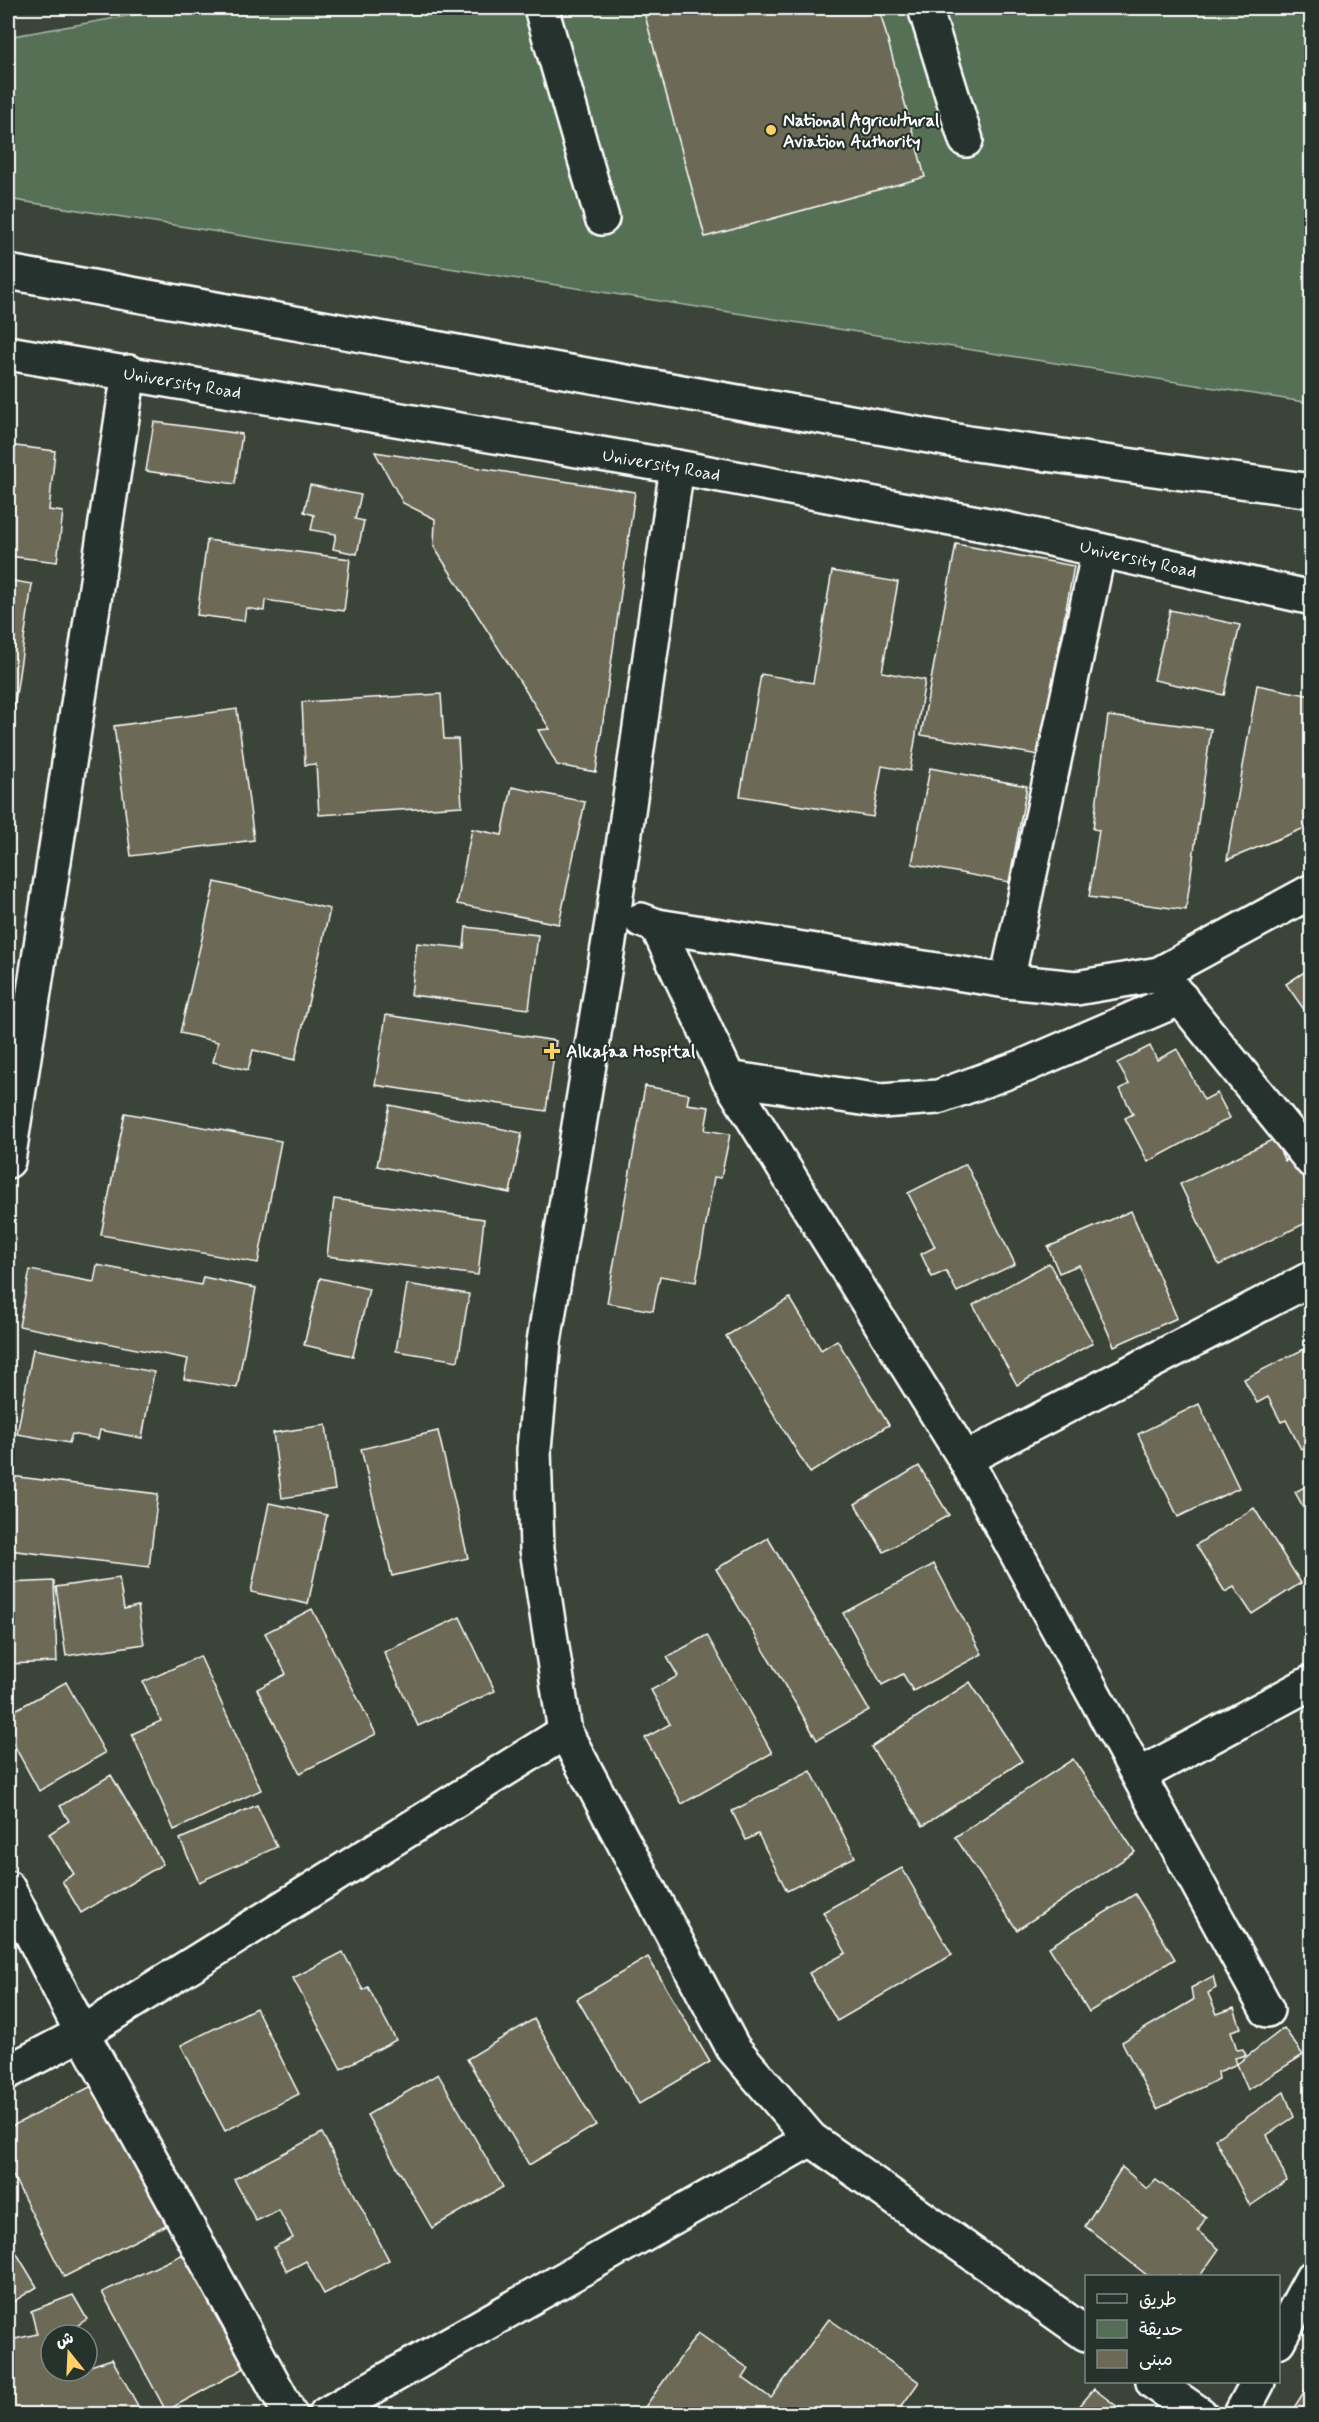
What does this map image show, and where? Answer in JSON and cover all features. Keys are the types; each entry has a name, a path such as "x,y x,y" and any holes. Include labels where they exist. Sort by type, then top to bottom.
{"main road":[{"path":"541,8 602,219"},
{"path":"925,8 966,140"},
{"path":"8,272 968,443 1311,491"},
{"name":"University Road","path":"8,353 677,467 988,525 1311,598"},
{"path":"8,1161 129,372"},
{"path":"677,467 614,910 544,1342 534,1449 537,1549 565,1732 734,2048 812,2139 1085,2333"},
{"path":"1007,981 1099,550"},
{"path":"728,1078 880,1101 938,1097 1024,1066 1170,986 1311,891"},
{"path":"614,910 657,926 1007,981 1076,988 1170,986"},
{"path":"657,926 728,1078 965,1459 1267,2010"},
{"path":"1170,986 1311,1161"},
{"path":"965,1459 1311,1278"},
{"path":"1140,1775 1311,1682"},
{"path":"8,2072 82,2033 565,1732"},
{"path":"8,1887 82,2033 290,2415"},
{"path":"326,2415 812,2139"},
{"path":"1280,2338 1311,2278"},
{"path":"1155,2383 1200,2415"},
{"path":"1241,2415 1257,2383"}],"green space":[{"path":"173,8 1311,8 1311,403 8,199 8,37"}],"building":[{"path":"661,8 879,8 925,177 705,237 644,12"},
{"path":"154,422 242,434 235,484 146,471"},
{"path":"8,445 55,451 49,510 63,512 57,562 8,556"},
{"path":"375,452 635,492 596,772 557,765 538,730 550,729 434,547 435,519 403,503"},
{"path":"310,485 361,495 355,519 364,521 357,554 333,549 336,534 311,530 314,515 304,512"},
{"path":"207,540 350,559 344,611 265,600 264,611 246,608 244,621 197,615"},
{"path":"956,544 1074,566 1039,755 921,735"},
{"path":"832,571 898,582 882,672 925,680 910,771 882,766 873,817 740,796 761,674 813,683"},
{"path":"8,580 32,584 8,751"},
{"path":"1170,610 1240,625 1224,695 1154,680"},
{"path":"1257,685 1312,696 1312,825 1227,860"},
{"path":"441,694 444,739 458,739 462,806 319,815 316,764 305,765 302,702"},
{"path":"237,709 254,840 131,856 114,726"},
{"path":"1108,716 1211,729 1186,910 1089,897 1099,830 1093,829"},
{"path":"930,768 1027,786 1009,882 912,864"},
{"path":"512,787 585,802 559,924 457,904 472,829 502,835"},
{"path":"215,882 330,909 295,1060 253,1050 248,1070 213,1062 218,1042 180,1033"},
{"path":"466,927 538,935 529,1009 411,995 417,943 464,948"},
{"path":"1312,967 1312,1021 1286,984"},
{"path":"386,1015 556,1041 546,1111 375,1085"},
{"path":"1150,1046 1157,1060 1177,1049 1204,1100 1217,1093 1230,1118 1148,1162 1125,1118 1133,1114 1120,1089 1129,1084 1117,1063"},
{"path":"645,1086 689,1094 687,1104 709,1107 705,1130 730,1134 721,1178 714,1177 696,1282 660,1276 653,1311 607,1303"},
{"path":"390,1105 522,1133 510,1193 377,1166"},
{"path":"125,1113 281,1141 258,1263 101,1235"},
{"path":"1274,1139 1285,1161 1294,1157 1312,1194 1312,1220 1219,1265 1180,1184"},
{"path":"966,1164 1015,1264 957,1292 946,1271 932,1277 921,1254 935,1247 908,1193"},
{"path":"334,1199 484,1219 478,1275 327,1256"},
{"path":"1131,1211 1177,1318 1114,1346 1079,1265 1059,1273 1048,1247"},
{"path":"1049,1263 1093,1343 1017,1385 973,1305"},
{"path":"97,1265 201,1285 203,1277 256,1288 237,1388 184,1379 188,1359 19,1326 30,1270 94,1282"},
{"path":"320,1278 369,1289 353,1356 304,1345"},
{"path":"407,1284 469,1294 458,1361 396,1351"},
{"path":"790,1298 821,1350 837,1340 889,1425 810,1473 726,1336"},
{"path":"1312,1345 1312,1443 1301,1449 1286,1420 1281,1422 1268,1397 1257,1403 1244,1379"},
{"path":"33,1349 154,1372 142,1438 100,1430 98,1439 72,1434 69,1443 17,1434"},
{"path":"1199,1404 1239,1488 1178,1517 1138,1434"},
{"path":"326,1425 335,1490 282,1498 273,1433"},
{"path":"438,1431 468,1558 392,1576 361,1449"},
{"path":"919,1466 949,1515 884,1552 855,1504"},
{"path":"10,1476 158,1494 149,1567 8,1550"},
{"path":"1312,1483 1312,1523 1295,1492"},
{"path":"269,1503 327,1515 308,1604 251,1592"},
{"path":"1254,1508 1301,1583 1252,1614 1234,1587 1225,1592 1196,1545"},
{"path":"768,1538 869,1710 817,1740 716,1569"},
{"path":"934,1564 982,1654 913,1691 903,1674 882,1685 843,1613"},
{"path":"119,1578 124,1609 138,1606 144,1644 66,1656 56,1587"},
{"path":"54,1581 57,1662 8,1664 8,1583"},
{"path":"312,1609 376,1734 300,1773 257,1689 286,1674 265,1633"},
{"path":"460,1617 495,1691 418,1726 384,1652"},
{"path":"707,1635 772,1753 682,1804 645,1738 670,1724 651,1690 678,1676 667,1657"},
{"path":"200,1656 261,1790 174,1830 132,1734 161,1721 143,1682"},
{"path":"66,1682 105,1753 39,1791 8,1734 8,1714"},
{"path":"970,1682 1022,1761 923,1826 871,1747"},
{"path":"1073,1759 1135,1852 1017,1930 955,1837"},
{"path":"811,1771 855,1857 787,1891 758,1834 746,1840 732,1811"},
{"path":"111,1775 163,1864 81,1913 62,1881 74,1874 49,1834 69,1821 60,1806"},
{"path":"257,1805 277,1847 199,1882 180,1839"},
{"path":"902,1868 952,1955 837,2021 809,1973 846,1953 823,1912"},
{"path":"1135,1894 1175,1959 1089,2012 1049,1947"},
{"path":"343,1952 363,1990 368,1987 396,2040 341,2069 293,1978"},
{"path":"648,1957 710,2062 639,2104 577,1999"},
{"path":"1213,1976 1216,1988 1208,1993 1217,2014 1234,2008 1241,2028 1231,2031 1237,2050 1243,2049 1246,2055 1235,2058 1237,2064 1218,2072 1219,2079 1157,2109 1122,2042 1193,2000 1191,1988"},
{"path":"256,2008 299,2094 225,2131 181,2045"},
{"path":"534,2019 596,2125 529,2165 467,2059"},
{"path":"1284,2028 1303,2055 1248,2090 1237,2064"},
{"path":"438,2074 503,2187 432,2228 367,2115"},
{"path":"98,2083 170,2223 64,2277 8,2166 8,2128"},
{"path":"1284,2092 1294,2117 1267,2135 1287,2181 1250,2206 1215,2139"},
{"path":"322,2133 389,2260 324,2294 306,2261 287,2271 274,2247 293,2238 279,2210 256,2221 234,2179"},
{"path":"1122,2167 1147,2189 1156,2180 1206,2217 1198,2231 1219,2249 1201,2275 1147,2275 1085,2226"},
{"path":"8,2239 37,2287 8,2305"},
{"path":"192,2250 254,2363 166,2411 102,2292"},
{"path":"73,2295 87,2319 81,2323 39,2323 39,2383 99,2383 99,2363 112,2359 142,2413 8,2414 8,2338 11,2340 37,2334 31,2311"},
{"path":"829,2319 919,2382 896,2414 640,2414 698,2333 749,2369 743,2378 771,2398"},
{"path":"1312,2379 1312,2414 1290,2414"},
{"path":"1094,2389 1127,2414 1073,2414"}],"place":[{"name":"National Agricultural Aviation Authority","path":"771,130"},
{"name":"Alkafaa Hospital","path":"552,1051"}]}
